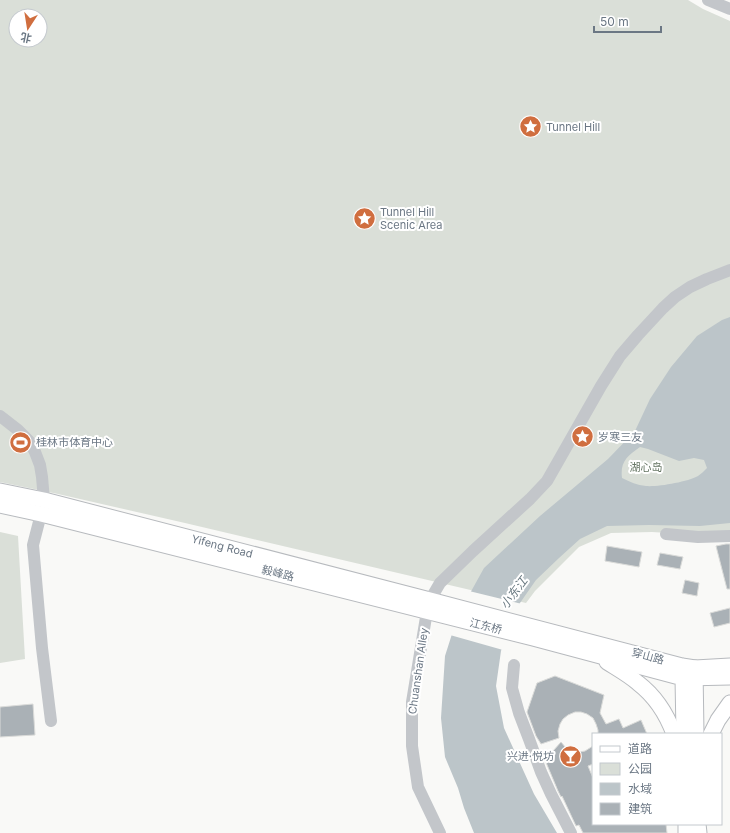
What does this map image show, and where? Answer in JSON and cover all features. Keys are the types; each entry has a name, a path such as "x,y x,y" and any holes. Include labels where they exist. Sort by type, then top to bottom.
{"main road":[{"path":"0,491 42,507"},
{"name":"毅峰路","path":"0,505 42,507 435,607"},
{"name":"江东桥","path":"435,607 535,633"},
{"name":"穿山路","path":"535,633 595,654 689,673"},
{"name":"穿山路","path":"535,633 689,673"},
{"path":"595,654 632,678 645,689 666,716 674,733"},
{"path":"689,673 730,666"},
{"path":"689,673 730,677"},
{"path":"684,733 689,673"},
{"path":"689,673 696,733"},
{"path":"712,733 718,720 730,703"}],"street":[{"path":"708,0 730,9"},
{"path":"435,607 440,583 548,481 601,386 620,356 675,297 690,287 730,270"},
{"path":"0,416 18,430 30,442 40,465 42,477 42,507 33,545 42,648 51,721"},
{"path":"666,534 698,537 730,536"},
{"name":"Chuanshan Alley","path":"435,607 412,702 412,746 418,787 440,833"},
{"path":"514,665 512,688 519,714 544,777 571,833"}],"green space":[{"name":"Tunnel Hill Scenic Area","path":"0,0 688,0 703,9 730,21 730,533 700,535 652,532 611,533 579,547 535,591 526,603 58,494 0,482"},
{"path":"0,532 18,536 25,659 0,663"}],"water":[{"name":"小东江","path":"730,317 730,523 700,526 607,526 580,539 536,580 513,613 501,651 496,686 504,728 534,794 557,833 474,833 445,757 441,718 445,656 458,615 484,568 540,516 608,459 635,431 650,399 671,367 697,336 722,320","holes":["640,447 679,461 694,458 704,460 707,468 693,478 658,486 640,485 622,478 623,464 631,453"]}],"pier":[{"path":"469,591 522,604 515,614 503,650 450,635 456,614"}],"building":[{"path":"730,544 730,589 727,589 716,546"},
{"path":"607,546 642,552 639,567 605,561"},
{"path":"660,553 683,557 680,569 657,565"},
{"path":"685,580 699,583 697,596 682,593"},
{"path":"730,608 730,623 714,627 710,613"},
{"path":"555,676 604,695 600,713 606,724 619,719 623,728 641,720 647,733 598,733 593,718 581,712 575,712 563,719 558,731 559,738 541,744 536,736 527,712 537,683"},
{"path":"33,704 35,735 0,737 0,707"},
{"path":"561,742 566,748 572,751 585,751 592,747 592,764 588,766 592,776 592,825 666,825 667,833 583,833 579,825 576,826 562,796 561,797 558,791 545,760"}],"place":[{"name":"Tunnel Hill","path":"531,127"},
{"name":"Tunnel Hill Scenic Area","path":"365,218"},
{"name":"岁寒三友","path":"583,437"},
{"name":"桂林市体育中心","path":"21,442"},
{"name":"兴进·悦坊","path":"570,756"}],"park label":[{"name":"湖心岛","path":"646,467"}]}
